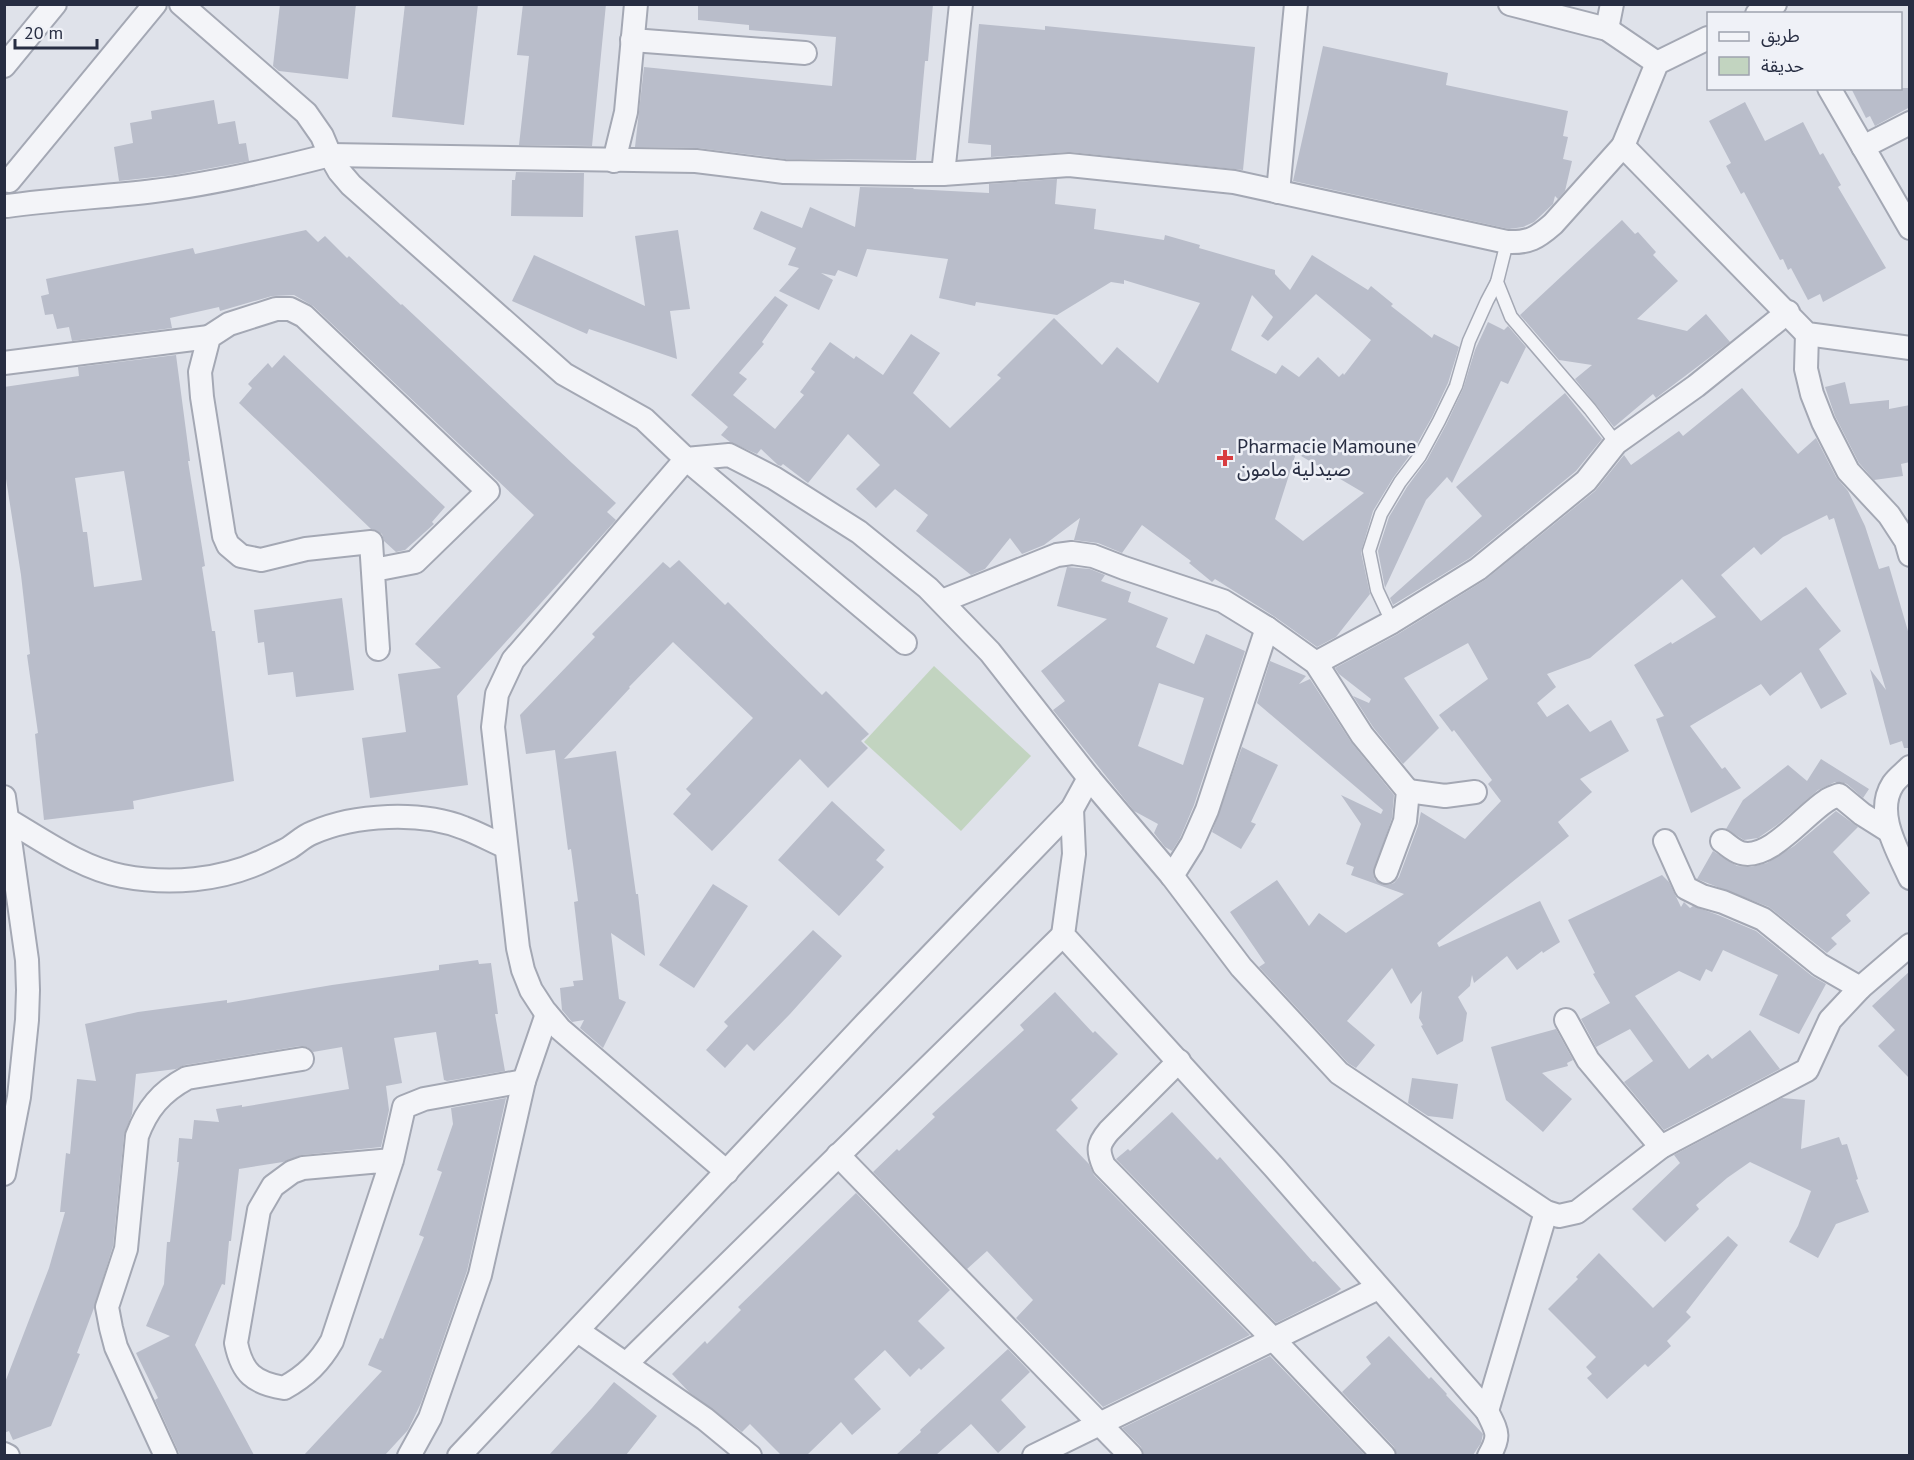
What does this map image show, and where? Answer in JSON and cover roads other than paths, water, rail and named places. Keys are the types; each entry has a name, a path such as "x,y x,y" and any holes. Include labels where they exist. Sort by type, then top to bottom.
{"street":[{"path":"4,66 54,4"},
{"path":"155,4 7,174 6,208 59,199 154,191 214,182 330,155 696,160 784,172 943,174 1069,165 1234,182 1507,242 1525,243 1540,235 1553,224 1623,146 1657,63 1707,38"},
{"path":"181,4 306,113 322,136 330,155 351,185 555,367 644,419 686,459 905,643"},
{"path":"614,160 626,112 636,4"},
{"path":"943,174 961,4"},
{"path":"1278,192 1296,4"},
{"path":"1510,4 1607,29 1657,63"},
{"path":"1607,29 1612,4"},
{"path":"1761,12 1778,4"},
{"path":"632,40 805,53"},
{"path":"1830,90 1910,228"},
{"path":"1863,147 1910,123"},
{"path":"1623,146 1788,312 1807,334 1910,348"},
{"path":"4,363 208,337 229,324 276,309 290,309 304,316 488,491 415,562 374,570"},
{"path":"1316,663 1392,622 1486,563 1586,481 1616,443 1696,386 1788,312"},
{"path":"1807,334 1806,369 1822,422 1848,471 1889,515 1906,541 1910,555"},
{"path":"208,337 200,372 202,398 224,536 228,545 241,556 261,560 306,549 371,542 378,649"},
{"path":"727,1172 560,1029 531,990 518,948 494,727 496,702 503,678 513,660 686,459 729,455 774,478 859,532 894,559 942,602 990,652 1089,778 1172,876 1241,967 1339,1073 1546,1212 1559,1216 1577,1212 1660,1147 1807,1071 1830,1020 1860,988 1910,945"},
{"path":"942,602 1057,555 1072,553 1093,556 1223,600 1316,663 1362,735 1408,791 1445,796 1475,792"},
{"path":"1172,876 1192,844 1207,810 1267,628"},
{"path":"1910,767 1893,784 1886,801 1889,831 1910,878"},
{"path":"459,1455 874,1015 1072,809 1089,778"},
{"path":"1386,872 1405,821 1408,791"},
{"path":"1722,841 1740,853 1756,854 1784,836 1826,801 1839,795 1862,814 1889,831"},
{"path":"4,797 27,960 28,990 19,1097 4,1174"},
{"path":"626,1364 1063,935 1074,854 1072,809"},
{"path":"8,820 93,868 121,876 150,880 198,879 235,871 287,849 311,833 346,823 382,817 415,819 463,827 506,847"},
{"path":"1665,841 1686,888 1763,919 1820,965 1860,988"},
{"path":"1063,935 1274,1167 1487,1411 1495,1428 1497,1442 1489,1455"},
{"path":"409,1455 430,1418 480,1275 524,1081 547,1014"},
{"path":"1566,1020 1588,1060 1660,1147"},
{"path":"166,1455 117,1347 107,1307 126,1249 137,1136 143,1119 152,1105 172,1086 187,1078 302,1059"},
{"path":"1179,1061 1109,1131 1100,1143 1099,1153 1104,1166 1384,1455"},
{"path":"392,1160 303,1168 282,1178 265,1197 256,1222 236,1343 245,1369 255,1380 284,1388 305,1375 324,1356 332,1341 392,1160 404,1107 424,1099 524,1081"},
{"path":"838,1155 1131,1455"},
{"path":"1487,1411 1546,1212"},
{"path":"1034,1455 1378,1288"},
{"path":"578,1331 705,1419 750,1455"}],"lane":[{"path":"1392,622 1377,590 1369,551 1381,514 1400,482 1420,456 1456,386 1469,341 1497,282 1507,242"},
{"path":"1497,282 1511,317 1616,443"}],"place":[{"name":"Pharmacie Mamoune صيدلية مامون","path":"1225,458"}]}
